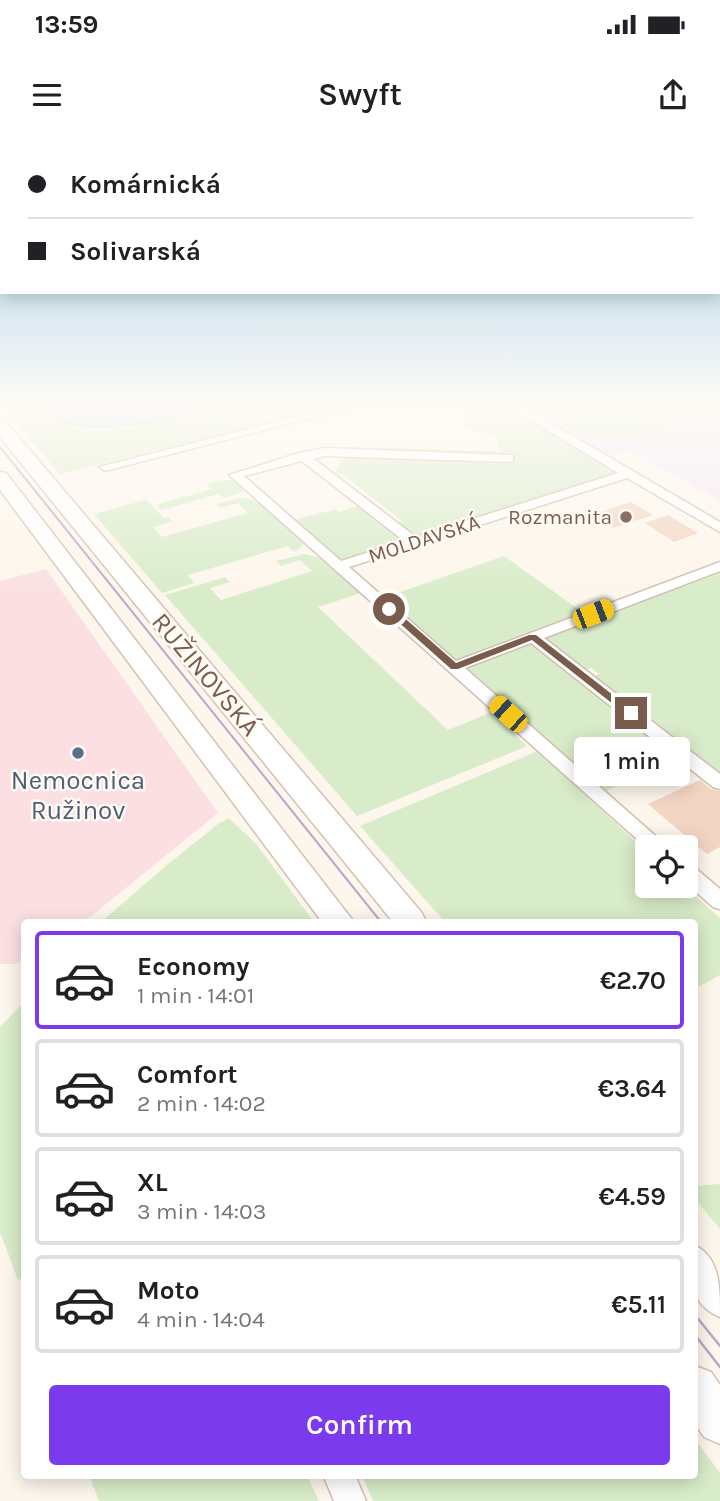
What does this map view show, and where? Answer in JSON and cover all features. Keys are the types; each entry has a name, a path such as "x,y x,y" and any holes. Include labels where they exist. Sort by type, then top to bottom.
{"street":[{"name":"RUŽINOVSKÁ","path":"35,469 409,919"},
{"path":"258,469 235,475 645,835"},
{"path":"319,469 414,542"},
{"path":"619,469 720,528"},
{"name":"MOLDAVSKÁ","path":"339,566 628,474"},
{"name":"RUŽINOVSKÁ","path":"0,477 337,919"},
{"path":"454,667 720,566"},
{"path":"533,637 720,783"},
{"path":"698,880 717,894"},
{"path":"698,1269 720,1296"},
{"path":"698,1392 720,1421"},
{"path":"341,1479 350,1501"}],"shaded area":[{"path":"662,469 720,469 720,501"},
{"name":"Nemocnica Ružinov","path":"46,569 218,813 88,919 21,919 21,961 16,964 0,964 0,581"}],"green space":[{"path":"55,469 82,469 60,474"},
{"path":"337,469 612,469 621,474 416,540 395,524 402,521 343,474 335,473"},
{"path":"223,480 238,482 244,489 224,498 219,494 161,510 156,505 212,489 207,484"},
{"path":"239,498 257,501 265,506 302,540 303,546 294,552 288,546 188,575 194,583 162,593 94,514 146,500 164,518 168,517 172,522 153,527 162,537 248,513 238,503 220,508 216,504"},
{"path":"362,504 410,541 340,564 295,523 298,519 336,509 340,512"},
{"path":"304,554 322,558 361,593 318,607 448,730 492,712 527,746 357,816 165,595 225,577 230,582 210,588 221,600 312,571 300,560 281,566 276,561"},
{"path":"504,556 585,614 458,661 386,597"},
{"path":"720,569 720,780 648,724 654,720 625,698 619,701 590,678 599,674 591,668 582,671 545,643 551,633 622,610 620,607 678,588 676,586"},
{"path":"532,639 681,757 604,792 462,667"},
{"path":"538,751 635,841 635,898 698,898 720,918 720,975 698,987 698,919 442,919 360,826"},
{"path":"229,818 257,845 312,919 104,919 167,865"},
{"path":"21,1005 21,1278 18,1280 0,1232 0,1027"},
{"path":"720,1184 720,1229 698,1203 698,1186"},
{"path":"698,1443 720,1473 720,1501 373,1501 364,1479 698,1479"},
{"path":"91,1479 309,1479 319,1501 99,1501"}],"building":[{"path":"631,502 653,515 613,528 592,515"},
{"path":"668,515 698,533 674,542 645,523"},
{"path":"700,780 711,789 720,791 720,847 707,854 698,846 698,835 685,835 648,804"}],"tram line":[{"path":"17,469 379,919"},
{"path":"698,1319 720,1346"},
{"path":"698,1339 720,1367"}],"place":[{"name":"Rozmanita","path":"626,517"},
{"name":"Nemocnica Ružinov","path":"78,753"}],"route":[{"path":"389,609 454,667 533,637 631,713"}]}
